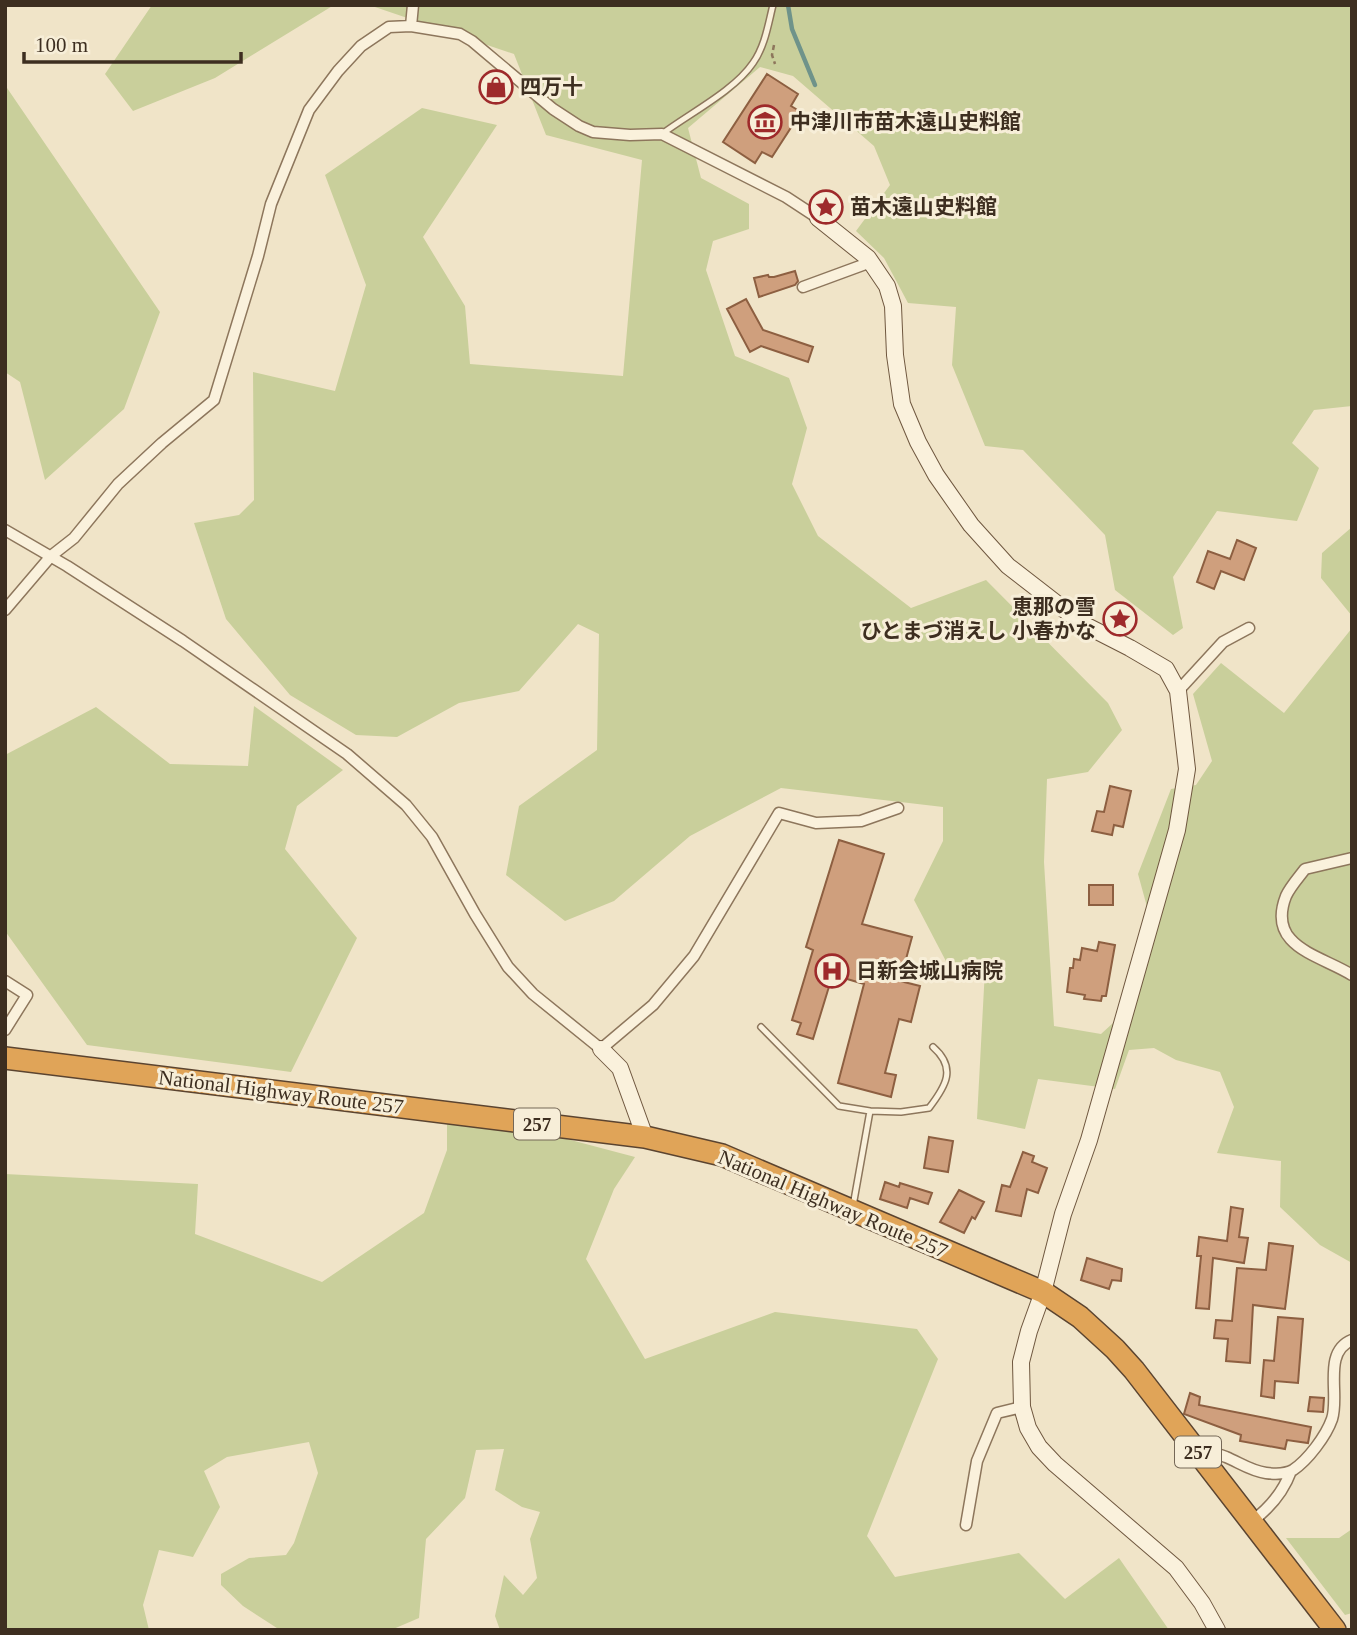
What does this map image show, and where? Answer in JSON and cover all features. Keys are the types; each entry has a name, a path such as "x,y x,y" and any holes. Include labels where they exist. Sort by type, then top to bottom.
{"highway":[{"name":"National Highway Route 257","path":"5,1058 645,1138 722,1155 852,1209 1043,1293 1080,1317 1134,1370 1335,1630"}],"street":[{"path":"411,26 413,5"},
{"path":"5,610 51,556 74,538 118,484 214,400 271,204 309,110 338,71 362,46 389,27 411,26 460,34 553,109 579,126 593,131 630,135 662,134 786,197 818,218 871,262 887,286 893,306 895,355 902,404 930,464 971,525 1008,566 1083,624 1166,669 1178,691 1187,769 1177,831 1089,1140 1063,1214 1043,1293 1029,1331 1021,1362 1022,1407 1028,1428 1039,1447 1055,1464 1176,1568 1202,1603 1217,1630"},
{"path":"803,287 871,262"},
{"path":"5,530 183,640 337,746 406,804 432,836 508,967 533,994 601,1049 620,1068 645,1138"},
{"path":"1178,691 1223,642 1249,628"},
{"path":"601,1049 653,1005 694,956 779,813 816,822 860,821 898,808"},
{"path":"1352,858 1305,869 1287,895 1282,925 1287,937 1298,946 1352,975"},
{"path":"5,981 27,995 5,1030"},
{"path":"1251,1521 1266,1511 1280,1493 1291,1471 1310,1453 1332,1419 1336,1356 1344,1343 1352,1340"},
{"path":"966,1525 977,1461 997,1413 1022,1407"},
{"path":"1194,1448 1225,1457 1253,1471 1291,1471"}],"lane":[{"path":"662,134 732,86 753,63 764,42 773,5"},
{"path":"761,1027 839,1106 870,1111 901,1112 929,1108 944,1089 947,1070 942,1055 933,1047"},
{"path":"852,1209 870,1111"}],"green space":[{"path":"152,5 334,5 215,78 133,111 105,74"},
{"path":"369,5 1352,5 1352,406 1314,410 1292,443 1319,468 1297,521 1217,511 1173,577 1183,628 1173,635 1115,590 1105,535 1023,450 985,446 952,365 956,307 908,303 884,258 856,231 890,185 874,146 793,76 760,67 688,128 701,178 749,204 749,229 713,241 706,270 735,356 789,378 807,428 792,484 818,536 911,608 986,580 1108,703 1122,730 1088,772 1047,779 1044,862 1054,1026 1101,1034 1135,1003 1155,936 1138,874 1171,789 1196,785 1212,761 1193,694 1221,663 1284,713 1352,628 1352,1263 1320,1245 1280,1207 1281,1161 1217,1153 1234,1107 1220,1072 1176,1060 1154,1048 1129,1050 1115,1089 1038,1079 1025,1129 977,1119 985,969 949,967 914,900 943,841 943,807 781,788 690,836 614,901 565,921 506,875 519,806 597,750 599,634 578,624 519,691 459,703 397,737 356,735 290,695 226,619 194,523 239,515 254,500 253,372 335,391 366,285 325,175 422,108 497,125 423,237 465,306 470,364 623,376 642,160 546,135 514,54"},
{"path":"5,85 160,312 124,409 45,480 20,382 5,372"},
{"path":"1352,527 1352,616 1321,578 1322,553"},
{"path":"254,706 343,770 297,806 285,849 357,938 291,1072 87,1045 5,931 5,755 96,707 170,764 248,766"},
{"path":"447,1123 548,1134 635,1157 614,1189 586,1259 645,1359 775,1312 917,1329 938,1359 867,1536 895,1577 1019,1553 1065,1599 1119,1558 1169,1630 500,1630 495,1616 504,1575 523,1595 537,1578 530,1539 540,1512 522,1507 495,1490 504,1449 476,1450 465,1498 426,1539 419,1618 391,1630 280,1630 243,1606 221,1585 221,1574 249,1558 286,1555 294,1543 318,1473 309,1442 227,1457 204,1471 220,1507 193,1557 159,1550 143,1605 149,1630 5,1630 5,1174 198,1184 195,1234 322,1282 424,1213 447,1150"},
{"path":"1352,1529 1352,1613 1345,1615 1286,1538 1339,1538"}],"building":[{"path":"767,74 798,94 791,106 801,112 772,157 762,152 755,163 723,142"},
{"path":"795,271 798,281 795,285 759,297 754,278 768,275 774,277"},
{"path":"746,299 763,330 813,347 808,362 761,346 750,352 727,309"},
{"path":"1237,540 1256,548 1244,580 1221,571 1214,589 1197,582 1208,551 1230,559"},
{"path":"1110,786 1131,791 1123,827 1114,825 1112,835 1092,831 1097,811 1104,812"},
{"path":"839,840 884,854 862,924 912,937 900,981 920,986 911,1022 899,1019 885,1073 896,1075 891,1097 838,1083 864,984 837,976 836,982 831,980 813,1039 797,1034 801,1023 792,1020 813,950 806,947"},
{"path":"1089,885 1113,885 1113,905 1089,905"},
{"path":"1099,942 1115,945 1106,996 1102,996 1101,1001 1084,999 1085,995 1067,992 1074,959 1080,960 1082,948 1097,951"},
{"path":"929,1137 953,1141 948,1172 924,1168"},
{"path":"1023,1152 1034,1156 1032,1162 1047,1168 1038,1193 1027,1189 1021,1216 996,1211 1002,1185 1010,1187"},
{"path":"885,1182 899,1187 900,1183 932,1193 928,1204 910,1198 907,1208 880,1199"},
{"path":"959,1190 984,1202 964,1233 940,1222"},
{"path":"1231,1207 1243,1209 1239,1237 1248,1238 1244,1263 1213,1258 1209,1309 1196,1308 1201,1256 1197,1256 1199,1237 1227,1241"},
{"path":"1269,1243 1293,1246 1285,1309 1253,1305 1250,1363 1226,1361 1228,1339 1214,1338 1216,1320 1232,1321 1237,1268 1266,1270"},
{"path":"1087,1258 1122,1269 1121,1281 1112,1280 1109,1289 1081,1280"},
{"path":"1278,1317 1303,1319 1298,1383 1275,1381 1274,1398 1261,1396 1264,1360 1274,1361"},
{"path":"1190,1393 1200,1397 1199,1405 1311,1427 1308,1443 1287,1440 1285,1449 1240,1441 1241,1435 1184,1414"},
{"path":"1310,1397 1324,1398 1323,1412 1308,1411"}],"waterway":[{"path":"788,5 792,29 815,85"}],"place":[{"name":"四万十","path":"496,87"},
{"name":"中津川市苗木遠山史料館","path":"765,122"},
{"name":"苗木遠山史料館","path":"826,207"},
{"name":"恵那の雪 ひとまづ消えし 小春かな","path":"1120,619"},
{"name":"日新会城山病院","path":"832,971"}]}
